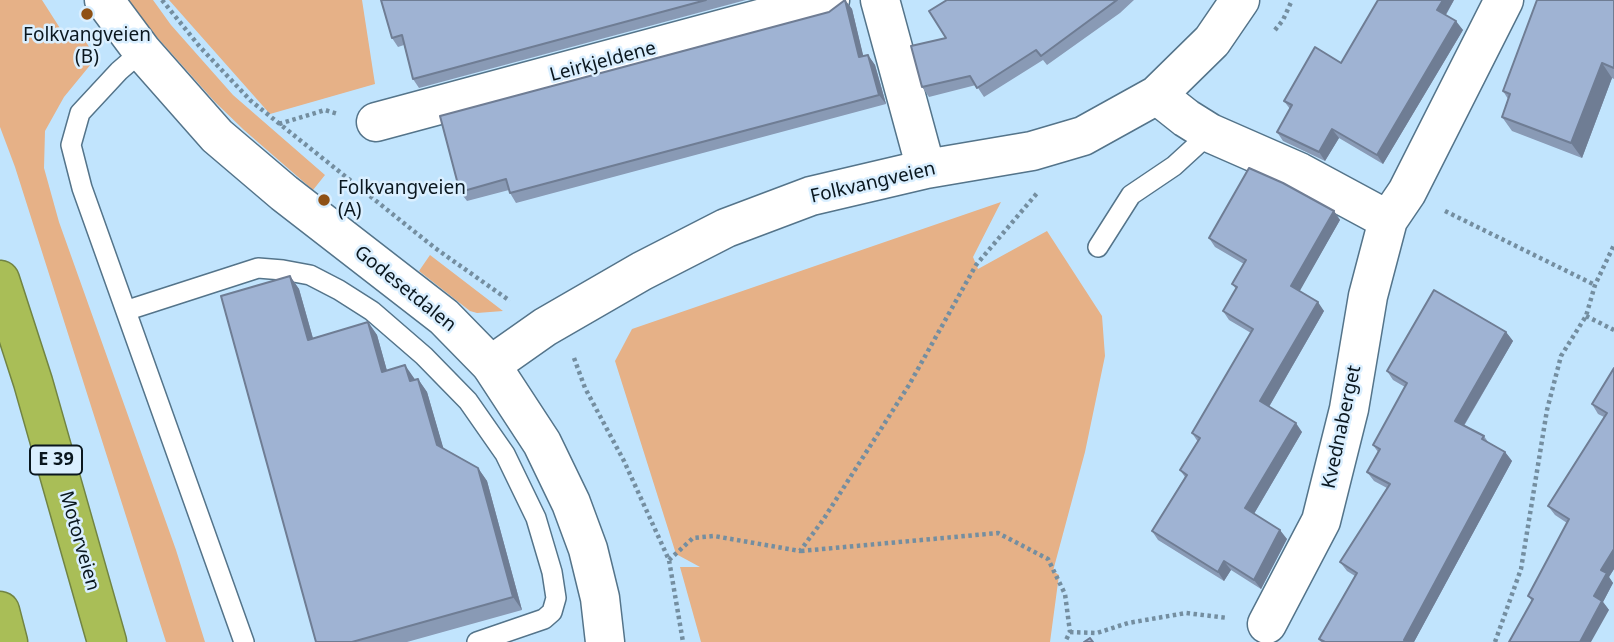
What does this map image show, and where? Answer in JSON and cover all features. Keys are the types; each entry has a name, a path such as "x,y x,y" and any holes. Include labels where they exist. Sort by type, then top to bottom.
{"highway":[{"name":"Motorveien","path":"0,280 107,642"},
{"path":"0,611 8,642"}],"street":[{"name":"Godesetdalen","path":"104,0 142,51 217,136 284,193 444,317 491,365 542,443 571,503 591,561 600,598 605,642"},
{"name":"Leirkjeldene","path":"376,122 830,0"},
{"path":"880,0 926,169"},
{"name":"Folkvangveien","path":"491,365 545,327 642,271 726,228 811,196 926,169 1032,151 1083,136 1157,95 1212,41 1240,0"},
{"name":"Kvednaberget","path":"1267,624 1321,521 1349,410 1368,296 1397,206 1504,0"},
{"path":"1157,95 1210,133 1299,172 1397,206"}],"lane":[{"path":"142,51 119,71 80,113 71,145 82,188 128,310 244,642"},
{"path":"1098,247 1131,195 1174,166 1210,133"},
{"path":"128,310 258,268 283,270 310,275 339,290 372,311 424,356 468,401 505,454 536,518 552,572 556,598 552,612 544,619 477,642"}],"path":[{"path":"162,0 200,47 251,101 435,248 493,288"},
{"path":"279,124 325,110"},
{"path":"800,551 823,520 902,396 976,265 1046,184"},
{"path":"1397,206 1521,247 1595,285"},
{"path":"1495,642 1521,569 1547,410 1561,356 1586,316 1595,285 1614,245"},
{"path":"1586,316 1614,330"},
{"path":"575,359 585,388 624,461 669,560 683,642"},
{"path":"669,560 693,538 714,536 800,551 998,533 1048,559 1065,594 1070,632 1066,642"},
{"path":"1070,632 1097,633 1186,613 1267,624"}],"shaded area":[{"path":"0,0 42,0 65,36 81,34 96,58 64,97 45,131 44,168 59,222 176,550 205,642 166,642 0,127"},
{"path":"127,0 153,0 171,25 233,95 325,175 313,190 215,102"},
{"path":"169,0 362,0 375,84 270,114"},
{"path":"1001,202 973,257 978,269 1047,231 1102,316 1105,356 1085,452 1053,571 1059,575 1050,642 701,642 680,567 700,567 676,554 615,361 632,329"},
{"path":"430,255 503,311 470,311 419,271"}],"building":[{"path":"381,0 706,0 413,79 402,35 392,38"},
{"path":"845,0 859,57 868,55 879,95 510,193 506,179 460,192 440,116 829,12"},
{"path":"947,0 1117,0 1041,56 1036,50 977,88 970,76 922,87 911,46 946,38 929,11"},
{"path":"1378,0 1443,0 1437,10 1456,21 1377,155 1332,129 1319,152 1277,132 1292,105 1284,101 1315,47 1341,63"},
{"path":"1537,0 1614,0 1614,68 1602,63 1571,143 1502,117 1510,94 1503,91"},
{"path":"1249,168 1334,211 1291,286 1318,302 1260,401 1296,423 1245,508 1280,530 1254,580 1224,561 1218,572 1152,531 1187,475 1180,470 1200,438 1192,433 1253,329 1223,311 1237,287 1232,284 1246,260 1209,238"},
{"path":"290,276 308,340 368,322 382,372 405,365 410,381 418,379 437,445 478,468 513,597 352,642 316,642 221,296"},
{"path":"1434,290 1506,332 1455,421 1484,436 1482,439 1505,452 1404,640 1408,642 1325,642 1319,639 1357,573 1340,562 1390,484 1367,472 1380,449 1373,445 1407,383 1387,371"},
{"path":"1614,368 1614,549 1601,570 1607,573 1594,596 1602,601 1580,642 1509,642 1533,599 1528,596 1569,519 1548,506 1607,413 1592,404"}],"place":[{"name":"Folkvangveien (B)","path":"87,14"},
{"name":"Folkvangveien (A)","path":"324,200"}]}
